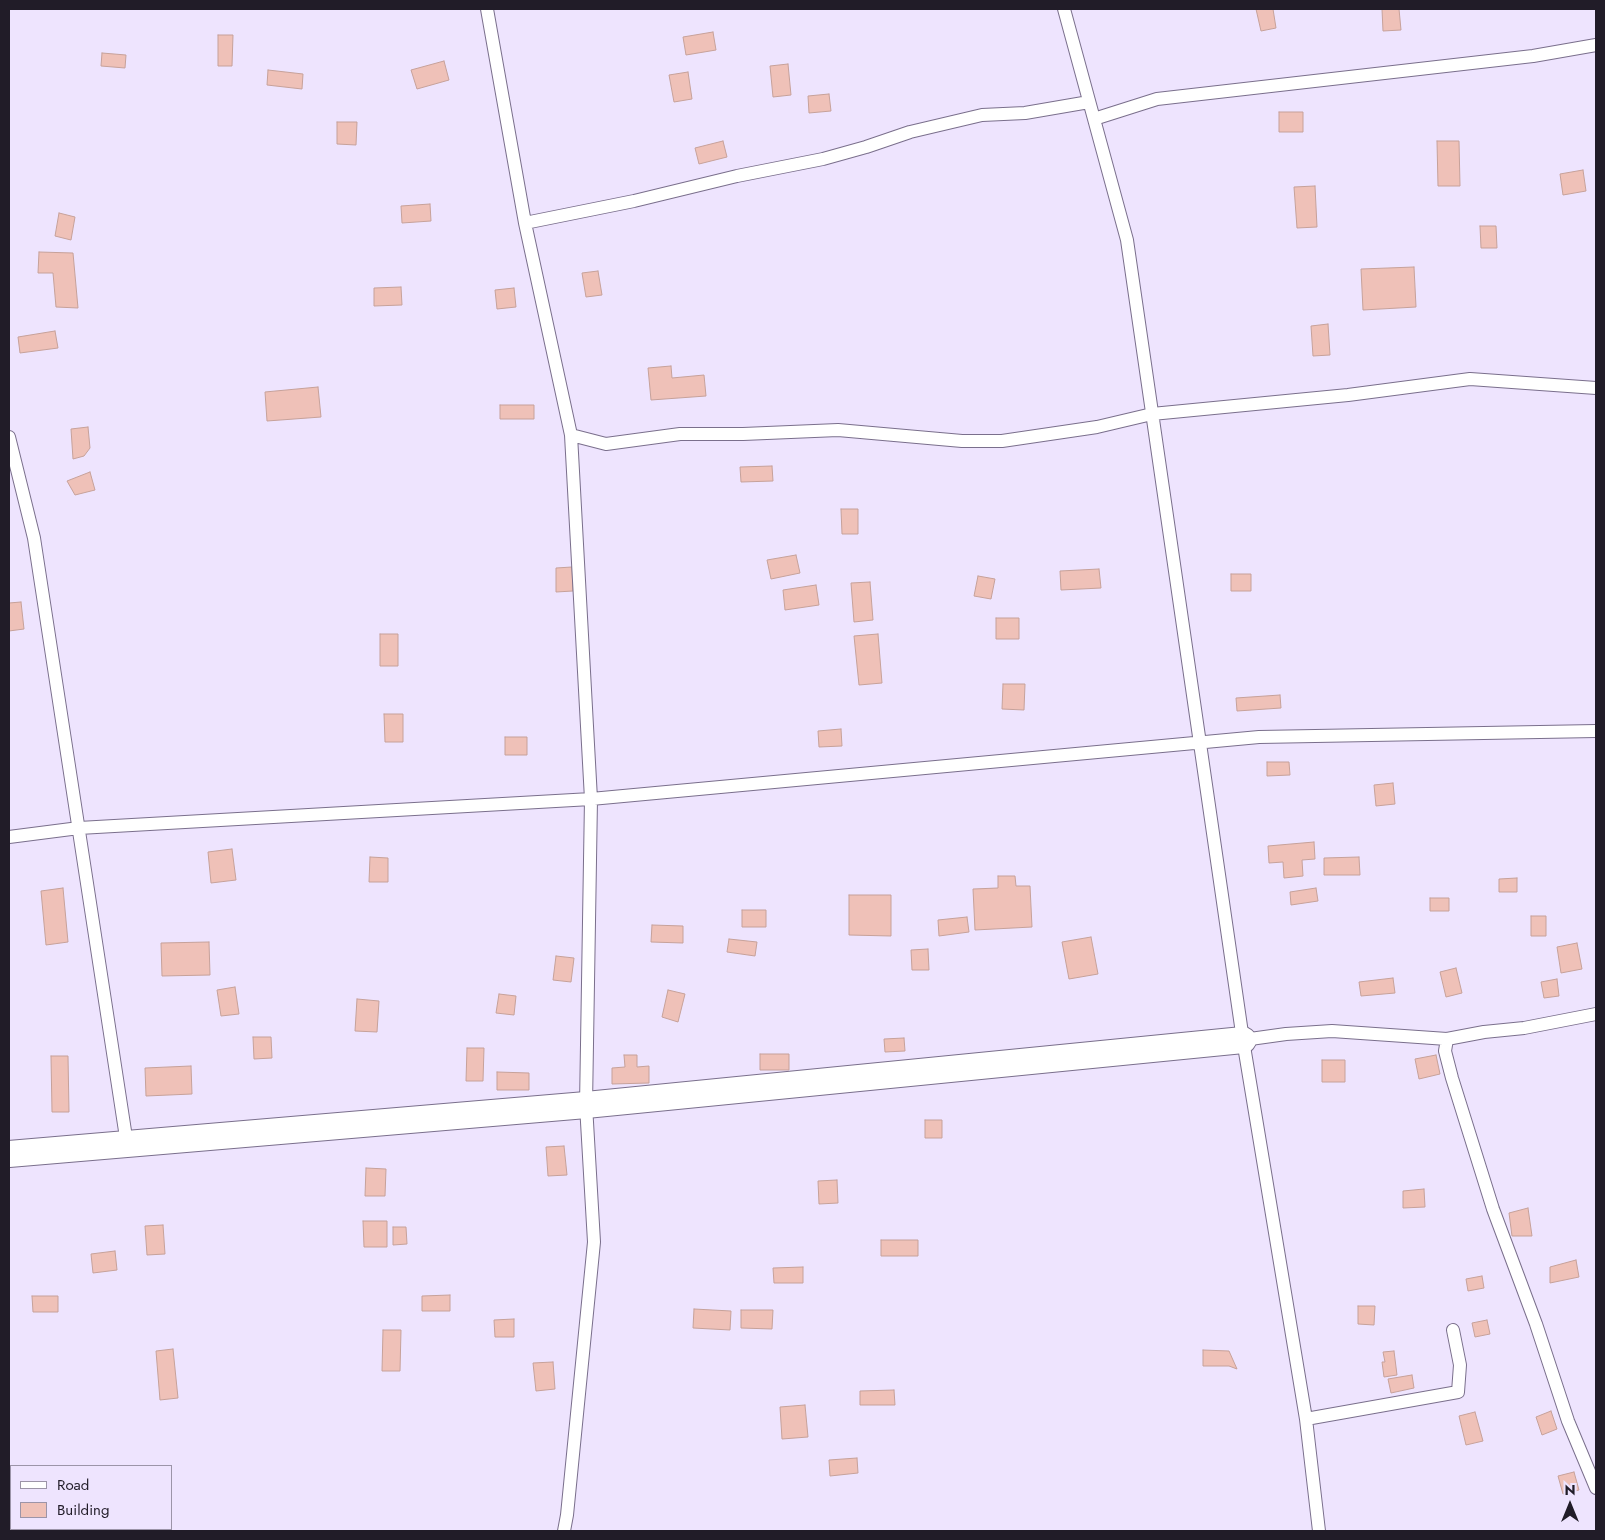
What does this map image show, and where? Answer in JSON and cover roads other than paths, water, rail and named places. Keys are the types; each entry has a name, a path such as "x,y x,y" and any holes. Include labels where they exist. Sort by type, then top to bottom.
{"street":[{"path":"9,1154 586,1106 1243,1040"}],"lane":[{"path":"487,9 525,223 571,435 591,799 586,1106 594,1242 568,1515 564,1531"},
{"path":"1064,9 1127,240 1243,1040 1306,1419 1319,1531"},
{"path":"1094,119 1157,99 1523,57 1596,45"},
{"path":"525,223 823,159 910,132 982,115 1024,113 1089,102"},
{"path":"571,435 606,444 680,434 743,434 838,430 962,441 1002,441 1097,427 1152,414 1348,395 1470,379 1596,388"},
{"path":"9,437 34,538 127,1144"},
{"path":"9,837 79,828 591,799 1259,737 1596,731"},
{"path":"1243,1040 1286,1034 1332,1031 1447,1039 1484,1032 1524,1028 1596,1014"},
{"path":"1447,1039 1445,1051 1452,1078 1493,1209 1536,1324 1568,1421 1596,1488"},
{"path":"1306,1419 1458,1392 1460,1365 1453,1330"}]}
